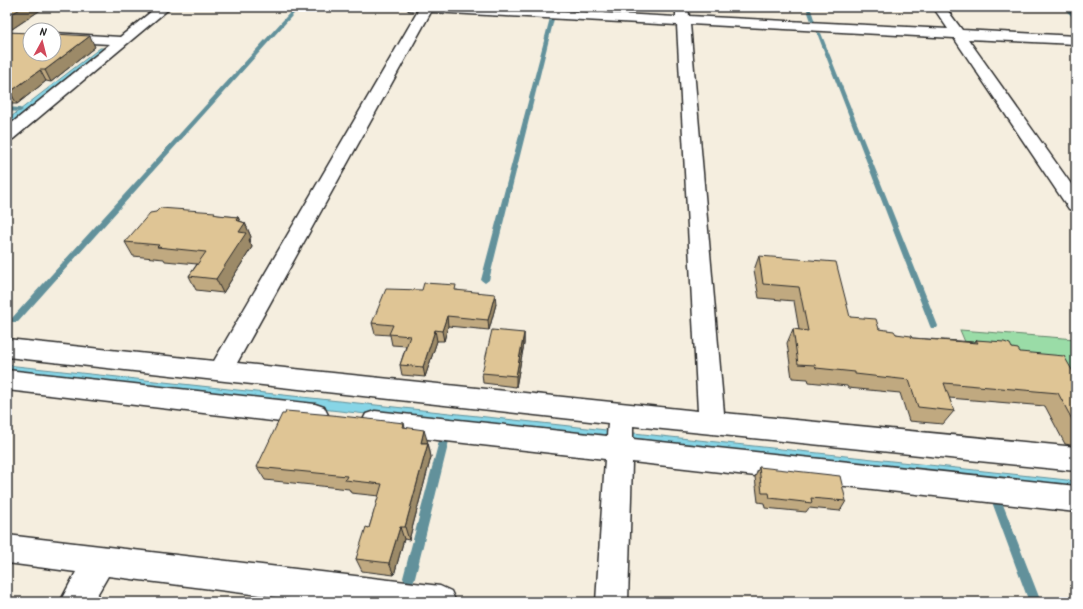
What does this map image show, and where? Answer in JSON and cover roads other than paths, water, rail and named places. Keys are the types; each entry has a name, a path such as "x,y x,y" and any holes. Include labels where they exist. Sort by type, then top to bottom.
{"street":[{"path":"7,135 165,7"},
{"path":"220,372 422,7 683,16 1076,40"},
{"path":"939,7 1076,205"},
{"path":"683,16 712,423"},
{"path":"62,37 123,41"},
{"path":"7,348 220,372 621,430 1076,499"},
{"path":"7,380 345,418 621,430 712,423 1076,460"},
{"path":"612,602 621,430"},
{"path":"7,549 440,602"},
{"path":"76,602 101,560"}],"water":[{"path":"100,48 105,48 7,126 7,120"},
{"path":"7,365 1076,481 1076,493 7,374"}],"waterway":[{"path":"15,320 298,7"},
{"path":"808,7 813,21"},
{"path":"1064,7 1076,19"},
{"path":"485,280 552,19"},
{"path":"819,33 934,326"},
{"path":"7,109 20,110"},
{"path":"409,578 444,441"},
{"path":"997,502 1035,602"}]}
